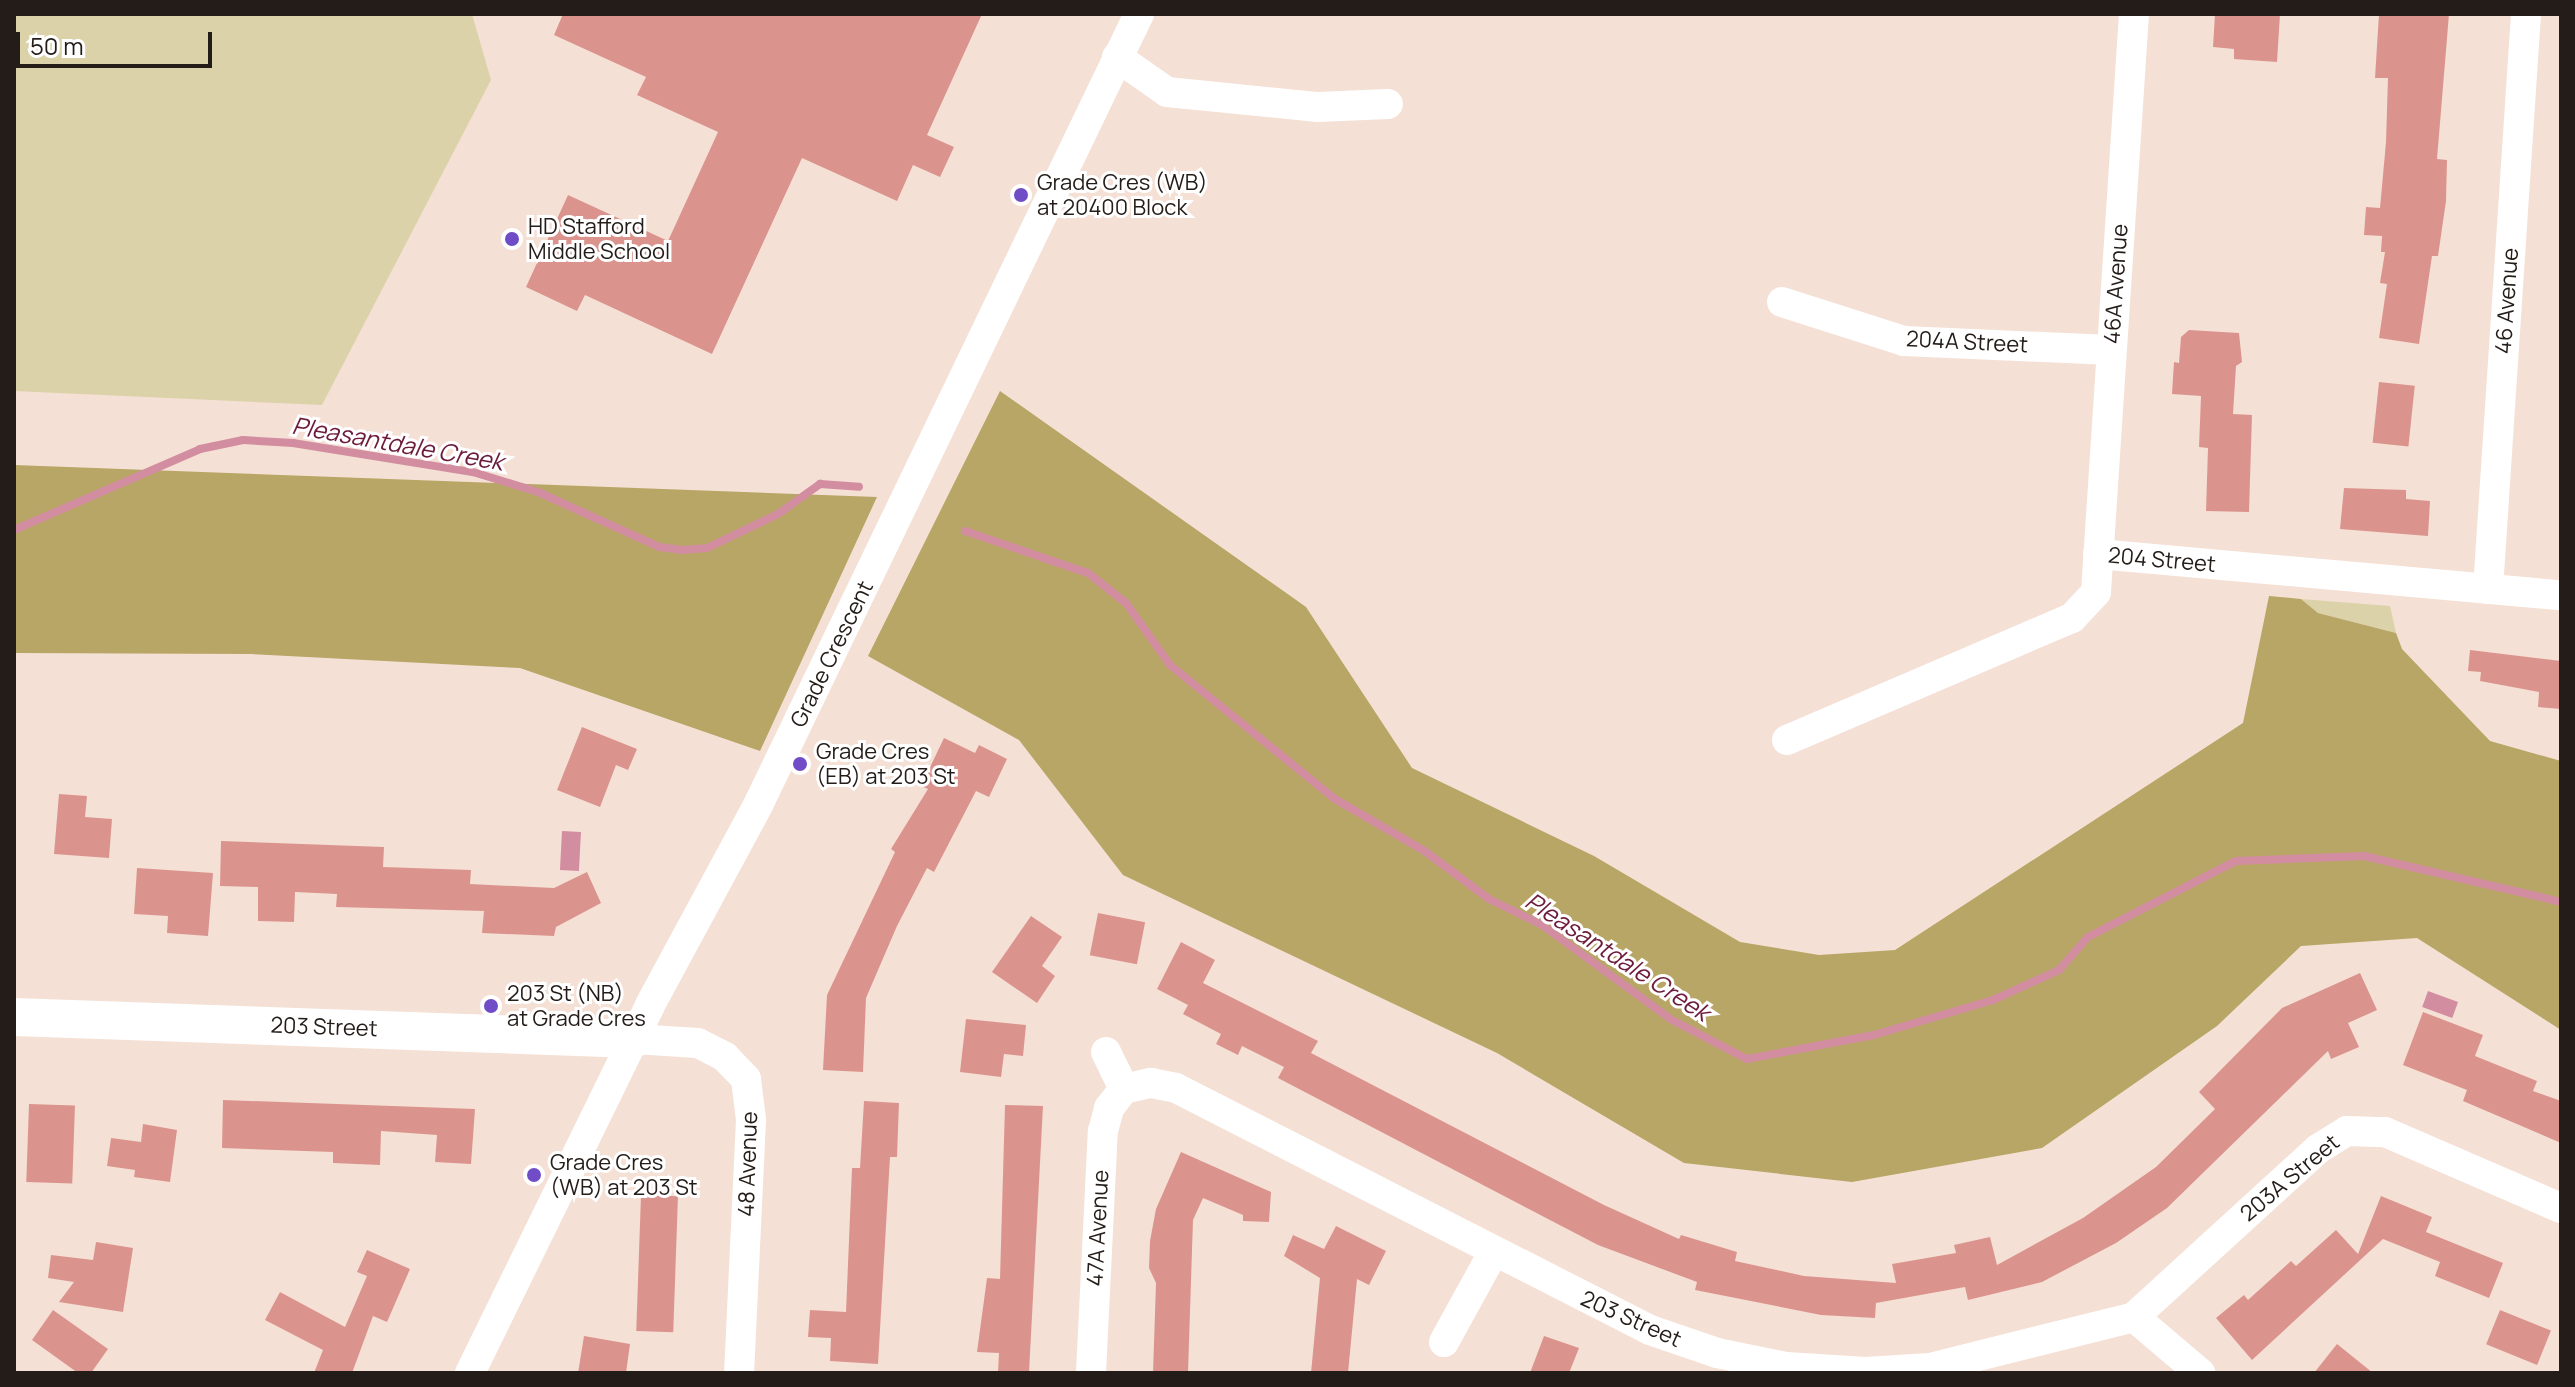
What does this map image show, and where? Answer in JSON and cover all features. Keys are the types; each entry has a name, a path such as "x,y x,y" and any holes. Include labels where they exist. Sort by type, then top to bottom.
{"main road":[{"name":"203 Street","path":"14,1017 634,1039"}],"street":[{"name":"Grade Crescent","path":"470,1373 634,1039 759,803 1139,14"},
{"name":"46A Avenue","path":"2098,554 2134,14"},
{"name":"46 Avenue","path":"2488,589 2526,14"},
{"path":"1117,57 1167,92 1318,107 1388,104"},
{"name":"204A Street","path":"1782,302 1904,341 2111,350"},
{"name":"204 Street","path":"1787,740 2072,618 2096,592 2098,554 2561,595"},
{"name":"48 Avenue","path":"634,1039 698,1043 725,1057 746,1079 751,1120 739,1373"},
{"path":"1106,1052 1124,1089"},
{"name":"203 Street","path":"1124,1089 1151,1083 1176,1088 1493,1253 1650,1330 1717,1353 1786,1367 1904,1372 1973,1360 2134,1317"},
{"name":"47A Avenue","path":"1091,1373 1103,1131 1109,1108 1124,1089"},
{"name":"203A Street","path":"2134,1317 2318,1149 2347,1131 2385,1132 2561,1208"},
{"path":"1444,1342 1493,1253"},
{"path":"2134,1317 2200,1373"}],"shaded area":[{"path":"14,14 472,14 491,80 322,405 14,391"},
{"path":"1000,391 1306,607 1412,768 1594,856 1740,942 1819,955 1895,950 2243,723 2269,596 2301,599 2318,613 2396,633 2402,649 2490,741 2561,761 2561,1030 2417,938 2301,946 2217,1026 2042,1148 1852,1182 1684,1163 1497,1053 1123,875 1019,740 868,656"},
{"path":"14,465 877,497 760,751 520,668 251,654 14,653"},
{"path":"2301,599 2390,606 2396,633 2318,613"},
{"path":"562,831 581,832 579,871 560,870"},
{"path":"2428,991 2458,1002 2452,1018 2422,1007"}],"building":[{"path":"563,14 982,14 927,135 954,147 940,177 913,165 897,201 802,158 712,354 585,295 577,311 526,287 568,195 668,241 718,132 637,95 646,77 554,35"},
{"path":"2215,14 2280,14 2277,62 2234,59 2234,49 2213,47"},
{"path":"2379,14 2449,14 2437,159 2447,160 2446,201 2438,256 2432,256 2419,344 2379,338 2387,284 2380,283 2385,252 2381,252 2382,236 2364,235 2366,207 2380,208 2386,142 2388,78 2375,78"},
{"path":"2189,330 2239,333 2242,362 2236,366 2233,414 2252,415 2249,512 2206,511 2208,448 2199,447 2201,396 2172,394 2174,362 2179,363 2181,337"},
{"path":"2379,382 2415,386 2408,446 2373,443"},
{"path":"2344,488 2406,490 2406,499 2430,501 2428,536 2340,529"},
{"path":"2470,650 2561,661 2561,709 2538,707 2539,692 2480,681 2481,672 2468,671"},
{"path":"582,727 637,749 628,770 616,765 600,807 557,790"},
{"path":"944,738 975,753 979,745 1007,759 989,797 976,791 934,872 927,868 897,926 866,998 863,1072 823,1070 827,995 895,852 891,849 928,789 921,786"},
{"path":"59,794 87,796 85,817 112,819 109,858 54,854"},
{"path":"221,841 384,847 383,867 471,870 470,884 554,888 587,872 601,903 556,927 554,936 482,933 484,911 336,907 337,894 295,892 294,922 258,921 258,887 220,886"},
{"path":"137,868 213,873 208,936 167,933 168,916 134,914"},
{"path":"1098,913 1145,922 1137,964 1090,955"},
{"path":"1031,916 1062,937 1042,966 1055,976 1037,1003 992,972"},
{"path":"1181,942 1215,960 1203,983 1318,1041 1311,1053 1604,1205 1679,1239 1681,1235 1737,1252 1735,1261 1804,1276 1896,1283 1892,1264 1956,1253 1954,1245 1990,1237 1997,1265 2083,1218 2156,1167 2215,1109 2199,1092 2282,1008 2360,973 2377,1010 2348,1023 2359,1047 2331,1059 2328,1051 2167,1208 2116,1243 2042,1282 1968,1300 1965,1287 1876,1303 1875,1318 1821,1315 1695,1290 1697,1282 1598,1245 1278,1078 1284,1067 1242,1046 1238,1055 1216,1044 1221,1034 1183,1014 1188,1005 1157,989"},
{"path":"2423,1012 2483,1035 2475,1056 2537,1081 2533,1091 2561,1101 2561,1143 2463,1101 2467,1090 2403,1065"},
{"path":"966,1019 1026,1025 1023,1056 1004,1054 1001,1077 960,1072"},
{"path":"223,1100 475,1109 471,1164 435,1162 437,1135 381,1131 380,1165 333,1163 333,1152 222,1148"},
{"path":"864,1101 899,1103 897,1157 890,1157 878,1364 830,1361 831,1338 808,1337 810,1310 846,1312 852,1168 860,1168"},
{"path":"29,1104 75,1106 72,1184 26,1182"},
{"path":"1005,1105 1043,1106 1029,1373 998,1373 999,1353 977,1352 987,1278 1000,1279"},
{"path":"143,1124 177,1130 170,1182 134,1177 135,1170 107,1166 111,1138 141,1142"},
{"path":"1181,1152 1271,1192 1269,1222 1243,1221 1243,1215 1203,1198 1193,1220 1188,1373 1153,1373 1156,1283 1149,1268 1150,1241 1156,1209"},
{"path":"641,1195 678,1196 673,1332 636,1331"},
{"path":"2381,1196 2432,1217 2426,1232 2503,1263 2489,1298 2435,1276 2440,1262 2383,1239 2252,1360 2216,1318 2244,1295 2248,1300 2291,1261 2296,1266 2336,1230 2358,1254"},
{"path":"1336,1226 1386,1251 1369,1285 1357,1279 1348,1373 1311,1373 1320,1278 1284,1256 1293,1235 1324,1249"},
{"path":"96,1242 133,1248 123,1312 59,1302 74,1282 48,1278 51,1255 93,1260"},
{"path":"367,1250 410,1269 387,1322 373,1316 352,1373 314,1373 323,1350 265,1320 280,1292 345,1327 367,1276 357,1272"},
{"path":"53,1310 108,1349 91,1373 78,1373 32,1340"},
{"path":"2500,1310 2551,1331 2537,1365 2486,1344"},
{"path":"584,1336 630,1344 626,1373 578,1373"},
{"path":"1544,1336 1579,1348 1569,1373 1530,1373"},
{"path":"2337,1344 2373,1373 2314,1373"}],"waterway":[{"name":"Pleasantdale Creek","path":"14,530 200,449 243,440 293,443 473,472 538,492 659,547 683,550 707,548 778,514 820,484 859,487"},
{"name":"Pleasantdale Creek","path":"965,531 1088,573 1126,603 1170,665 1335,799 1426,852 1489,899 1542,925 1672,1020 1747,1059 1874,1035 1993,1000 2059,970 2088,937 2236,861 2364,856 2561,902"}],"place":[{"name":"Grade Cres (WB) at 20400 Block","path":"1021,195"},
{"name":"HD Stafford Middle School","path":"512,239"},
{"name":"Grade Cres (EB) at 203 St","path":"800,764"},
{"name":"203 St (NB) at Grade Cres","path":"491,1006"},
{"name":"Grade Cres (WB) at 203 St","path":"534,1175"}]}
